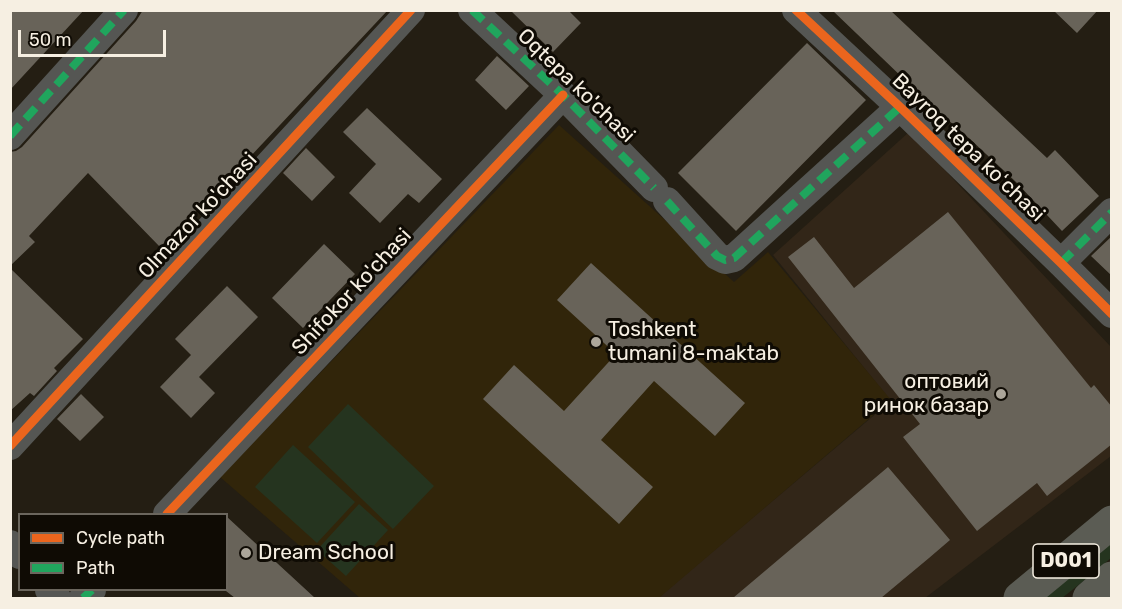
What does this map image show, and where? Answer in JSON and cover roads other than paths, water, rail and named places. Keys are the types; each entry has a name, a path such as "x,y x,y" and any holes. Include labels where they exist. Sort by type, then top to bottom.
{"highway":[{"name":"D001","path":"1020,598 1112,522"},
{"name":"D001","path":"1089,598 1112,578"}],"street":[{"path":"10,136 124,10"},
{"name":"Olmazor ko'chasi","path":"10,446 411,10"},
{"name":"Oqtepa ko'chasi","path":"472,10 563,95 717,256 725,260 734,258 900,107"},
{"name":"Bayroq tepa koʻchasi","path":"796,10 900,107 1112,314"},
{"name":"Shifokor ko'chasi","path":"168,513 563,95"},
{"path":"1061,263 1112,212"}],"place":[{"name":"Toshkent tumani 8-maktab","path":"596,342"},
{"name":"оптовий ринок базар","path":"1001,394"},
{"name":"Dream School","path":"246,553"}]}
